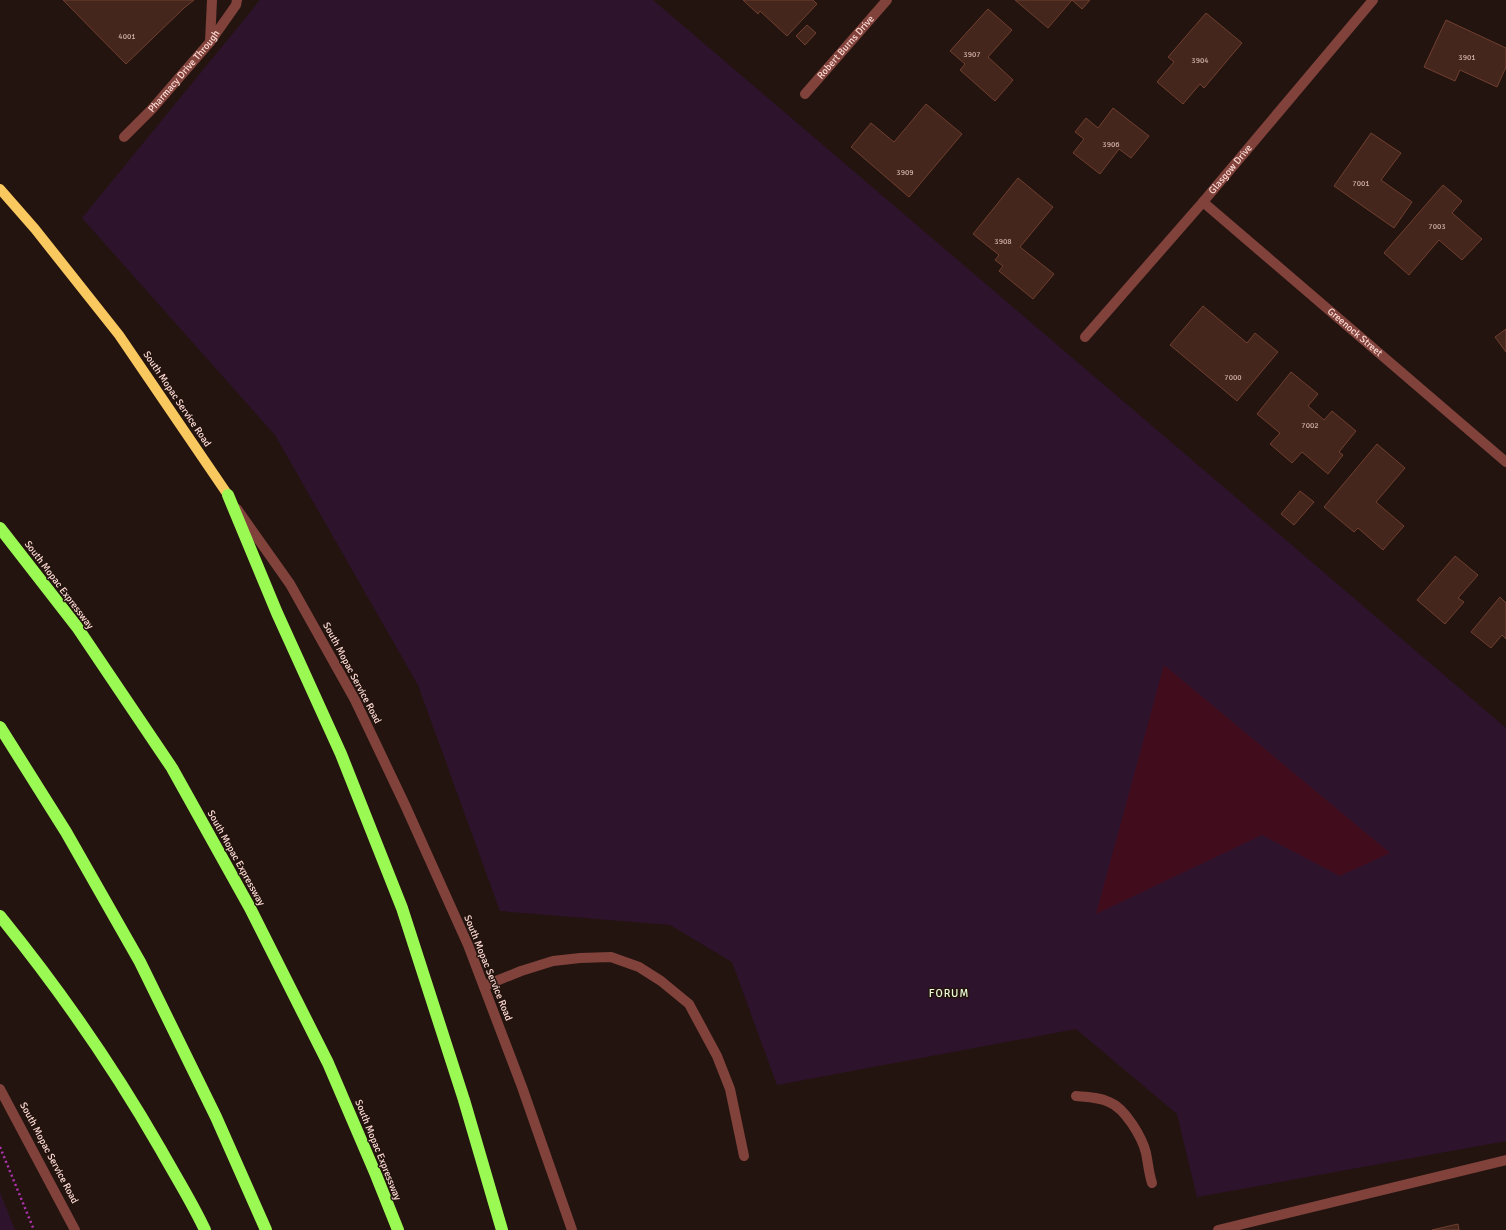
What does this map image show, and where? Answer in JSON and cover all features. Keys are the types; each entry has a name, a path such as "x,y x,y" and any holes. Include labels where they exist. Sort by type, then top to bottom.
{"highway":[{"path":"228,495 277,613 340,754 402,908 464,1100 502,1230"},
{"name":"South Mopac Expressway","path":"0,528 77,627 175,774 250,908 328,1062 398,1230"},
{"path":"0,727 66,832 140,962 216,1117 266,1230"},
{"path":"0,916 76,1016 133,1101 196,1211 205,1230"}],"main road":[{"name":"South Mopac Service Road","path":"0,189 35,229 119,335 228,495"}],"street":[{"path":"210,42 212,0"},
{"name":"Pharmacy Drive Through","path":"124,137 152,109 210,42 236,5 237,0"},
{"name":"Robert Burns Drive","path":"805,94 887,0"},
{"name":"Glasgow Drive","path":"1085,337 1203,202 1373,0"},
{"name":"Greenock Street","path":"1203,202 1506,462"},
{"name":"South Mopac Service Road","path":"228,495 290,584 355,700 405,805 468,945 522,1087 572,1230"},
{"path":"484,986 553,960 611,957 639,967 661,981 689,1004 717,1056 730,1089 744,1156"},
{"name":"South Mopac Service Road","path":"0,1089 75,1230"},
{"path":"1076,1096 1098,1098 1111,1102 1121,1110 1133,1125 1146,1151 1152,1183"},
{"path":"1218,1230 1506,1160"}],"path":[{"path":"0,1147 34,1230"}],"shaded area":[{"path":"260,0 653,0 1506,728 1506,1141 1197,1197 1177,1114 1076,1029 777,1085 732,962 670,925 500,911 418,685 275,435 82,218"},
{"path":"1164,665 1390,853 1340,876 1262,835 1096,914"},
{"path":"0,1192 15,1230 0,1230"}],"building":[{"path":"63,0 194,0 126,64"},
{"path":"743,0 813,0 817,4 787,36 760,11 758,14"},
{"path":"1015,0 1072,0 1048,28"},
{"path":"1072,0 1090,0 1082,9"},
{"path":"988,9 1012,30 988,57 1013,80 995,101 960,70 965,64 950,51"},
{"path":"1206,13 1242,43 1204,88 1200,84 1183,104 1157,82 1174,62 1168,57"},
{"path":"1446,20 1506,48 1506,67 1497,87 1460,70 1455,81 1424,67"},
{"path":"807,25 816,33 805,45 796,36"},
{"path":"926,104 962,134 909,197 851,147 871,123 894,142"},
{"path":"1113,108 1149,136 1131,158 1119,149 1100,174 1073,153 1084,139 1075,132 1086,118 1098,128"},
{"path":"1371,133 1401,153 1381,180 1412,202 1394,228 1334,186"},
{"path":"1018,178 1053,207 1020,247 1054,274 1033,299 999,271 1003,266 995,260 999,255 973,234"},
{"path":"1443,185 1462,201 1452,213 1482,239 1462,260 1439,240 1409,275 1384,253"},
{"path":"1203,306 1247,343 1255,333 1278,352 1237,401 1170,345"},
{"path":"1506,329 1506,352 1495,337"},
{"path":"1291,372 1318,394 1308,406 1324,420 1332,411 1356,431 1339,452 1343,455 1328,474 1302,452 1292,463 1270,444 1280,433 1257,414"},
{"path":"1377,444 1405,468 1376,502 1404,526 1383,550 1358,528 1354,532 1324,507"},
{"path":"1300,491 1314,502 1294,525 1281,514"},
{"path":"1455,556 1478,575 1458,598 1464,602 1445,624 1417,600"},
{"path":"1500,597 1506,603 1506,639 1502,635 1491,648 1471,632"},
{"path":"1458,1224 1459,1230 1432,1230"}],"district":[{"name":"FORUM","path":"949,993"}]}
